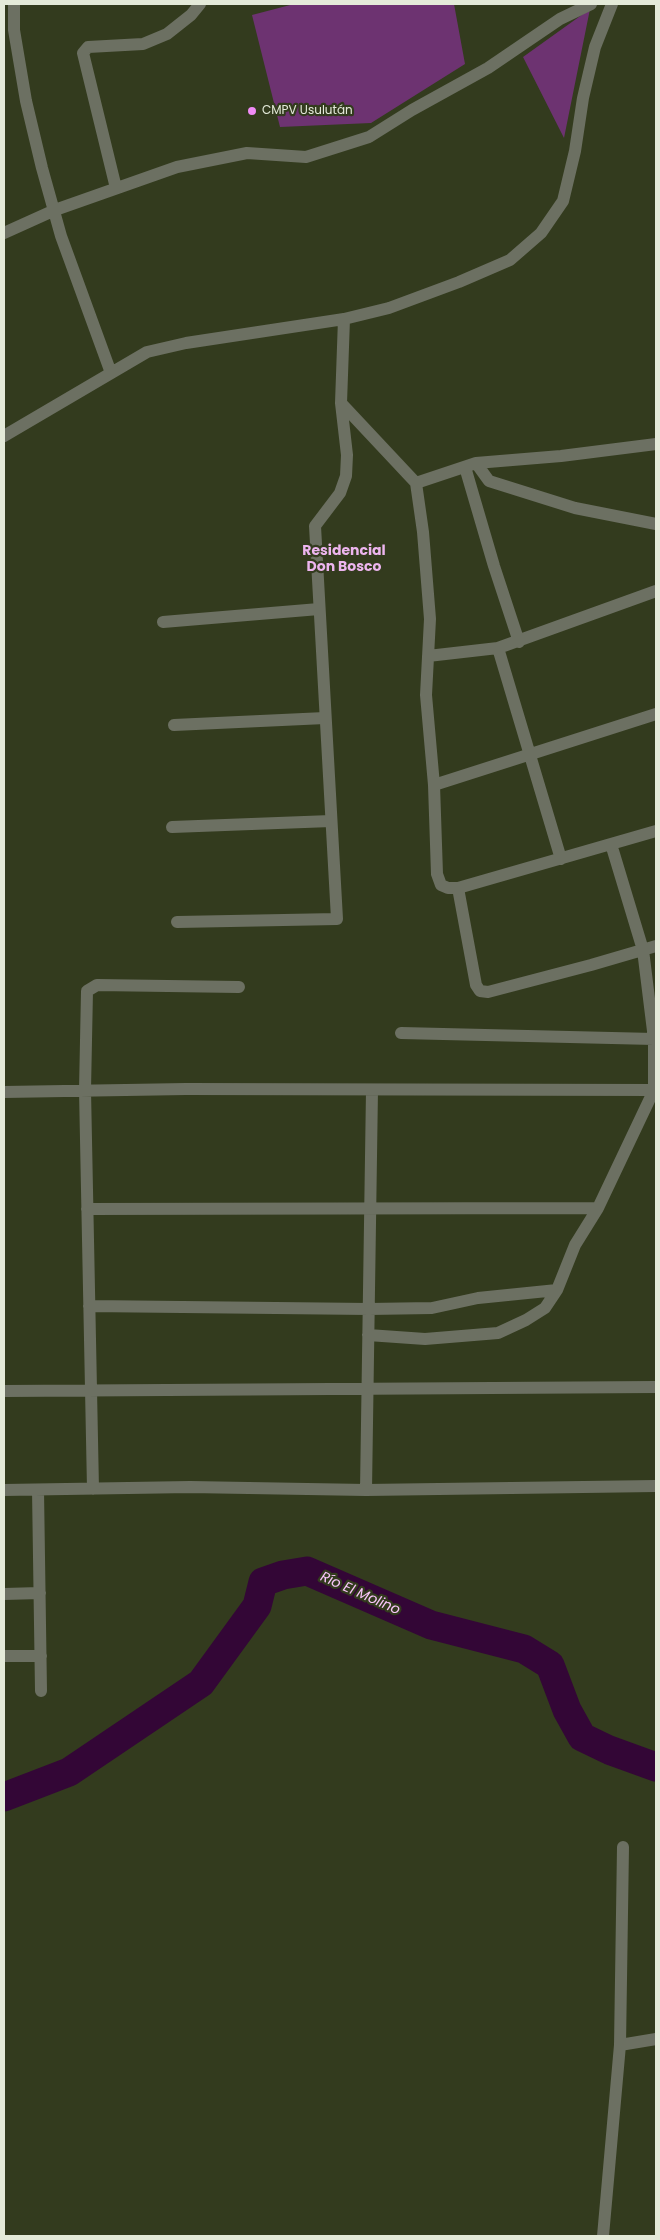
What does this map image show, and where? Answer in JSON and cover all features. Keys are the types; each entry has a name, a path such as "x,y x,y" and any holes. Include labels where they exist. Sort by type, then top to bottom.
{"street":[{"path":"14,4 14,30 26,101 61,236 111,373"},
{"path":"116,188 83,54 88,47 143,44 167,34 191,15 200,4"},
{"path":"4,233 55,210 177,167 247,153 306,156 369,137 412,110 488,68 560,19 591,4"},
{"path":"4,436 147,352 344,319 389,308 459,282 510,260 541,233 563,201 575,151 583,98 595,47 612,4"},
{"path":"177,922 337,919 315,526 340,493 346,476 347,455 341,403 344,319"},
{"path":"341,403 416,483 423,532 430,619 426,695 434,785 437,874 441,885 448,888 458,888 656,831"},
{"path":"416,483 470,465 656,444"},
{"path":"470,465 490,481 575,508 656,524"},
{"path":"470,465 494,566 519,642"},
{"path":"428,656 498,648 656,591"},
{"path":"163,622 319,609"},
{"path":"498,648 561,859"},
{"path":"434,785 656,714"},
{"path":"174,725 325,718"},
{"path":"172,827 331,821"},
{"path":"368,1335 425,1339 498,1334 545,1308 557,1290 575,1245 598,1208 655,1090 654,1039 643,950 611,844"},
{"path":"458,888 476,985 480,991 497,990 656,946"},
{"path":"93,1489 85,1090 87,991 96,985 112,984 239,987"},
{"path":"400,1034 654,1039"},
{"path":"4,1092 186,1089 655,1090"},
{"path":"366,1490 372,1090"},
{"path":"87,1208 598,1208"},
{"path":"89,1306 368,1310 432,1308 478,1298 557,1290"},
{"path":"4,1391 656,1387"},
{"path":"4,1490 190,1487 366,1490 656,1486"},
{"path":"38,1490 41,1691"},
{"path":"4,1594 40,1593"},
{"path":"4,1656 41,1656"},
{"path":"603,2236 620,2045 623,1847"},
{"path":"620,2045 656,2039"}],"shaded area":[{"path":"294,4 454,4 465,64 371,123 280,127 252,15"},
{"path":"590,9 564,138 523,57"}],"waterway":[{"name":"Río El Molino","path":"4,1797 69,1772 201,1683 257,1606 263,1582 283,1575 307,1571 431,1625 524,1649 550,1665 567,1710 582,1737 609,1750 656,1767"}],"place":[{"name":"CMPV Usulután","path":"252,111"}],"district":[{"name":"Residencial Don Bosco","path":"344,560"}]}
